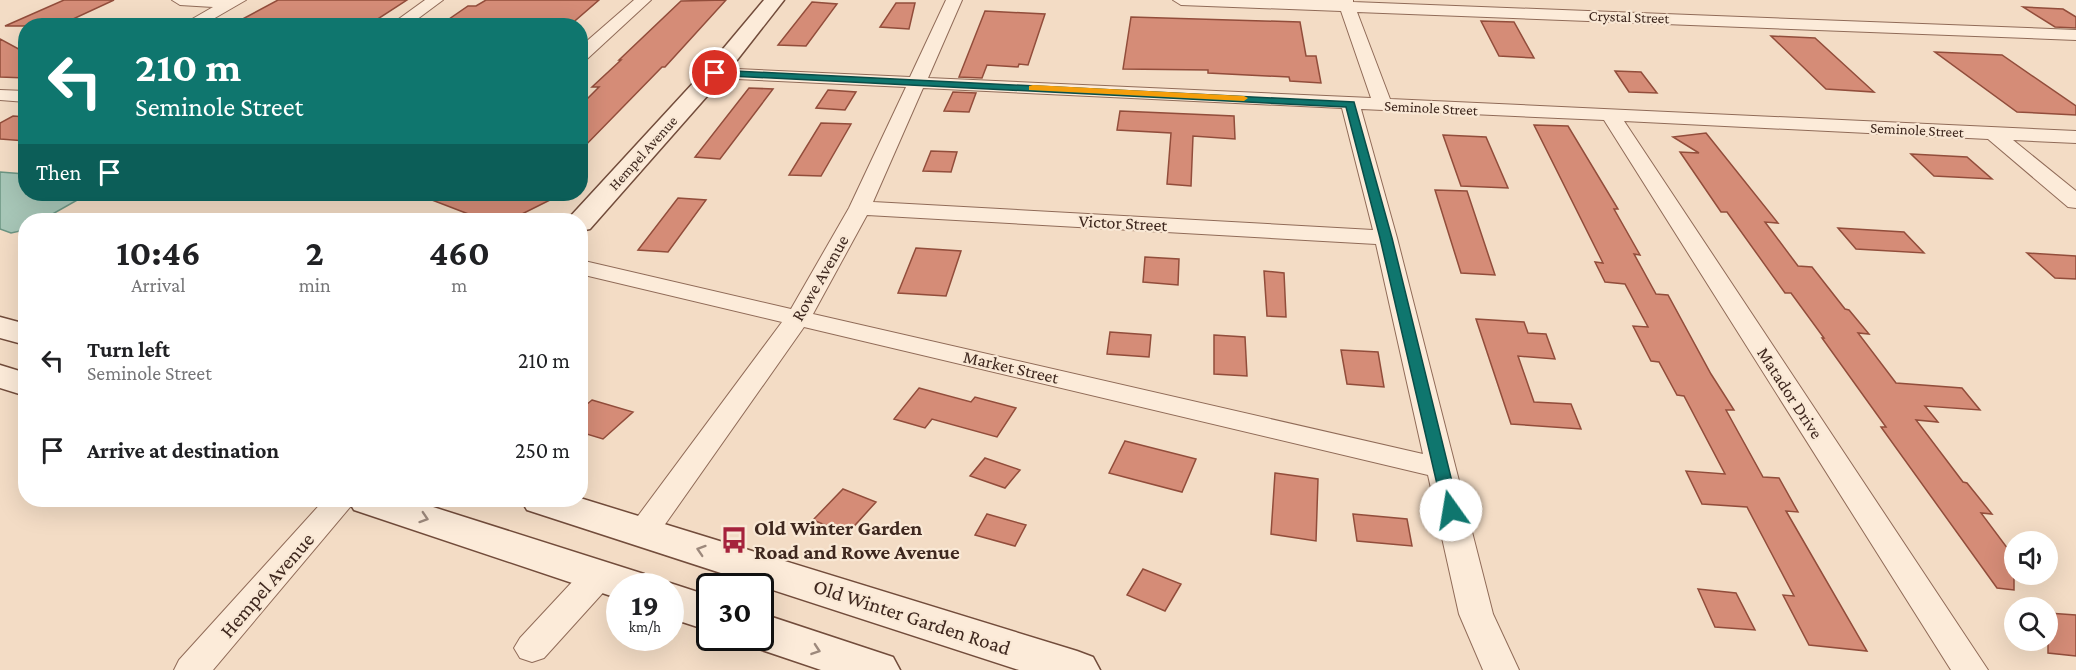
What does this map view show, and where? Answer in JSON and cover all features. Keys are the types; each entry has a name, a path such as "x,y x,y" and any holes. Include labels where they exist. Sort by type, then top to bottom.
{"main road":[{"name":"Hempel Avenue","path":"588,214 715,73 774,0"},
{"path":"0,327 18,333"},
{"path":"0,376 18,382"},
{"path":"389,507 606,578"},
{"name":"Old Winter Garden Road","path":"563,507 1077,670"},
{"path":"774,636 877,670"}],"street":[{"path":"180,0 235,1"},
{"path":"409,18 435,0"},
{"path":"588,49 643,0"},
{"name":"Rowe Avenue","path":"643,532 799,317 860,208 954,0"},
{"name":"Crystal Street","path":"1181,0 1346,3 2076,34"},
{"path":"203,18 235,1"},
{"path":"1346,3 1383,105"},
{"name":"Seminole Street","path":"715,73 2076,137"},
{"path":"0,95 18,96"},
{"path":"1350,104 1386,238 1476,614 1501,670"},
{"name":"Matador Drive","path":"1611,116 1970,670"},
{"path":"1993,133 2076,202"},
{"name":"Victor Street","path":"860,208 1386,238"},
{"name":"Market Street","path":"588,269 1441,468"},
{"name":"Hempel Avenue","path":"192,670 335,507"},
{"path":"532,648 606,588"}],"shaded area":[{"path":"0,172 18,173 18,201 76,201 54,213 18,213 18,232 11,233 0,229"}],"building":[{"path":"64,0 114,0 75,18 23,18"},
{"path":"278,0 407,0 379,18 244,18"},
{"path":"486,0 599,0 578,18 451,18 468,6 476,6"},
{"path":"726,0 665,67 662,67 588,143 588,98 599,87 592,87 681,1"},
{"path":"812,2 837,4 806,46 778,45"},
{"path":"896,3 915,3 909,29 880,27"},
{"path":"2023,7 2063,9 2076,17 2076,28 2055,27"},
{"path":"985,11 1045,14 1028,65 1019,64 1018,67 987,65 982,78 959,77"},
{"path":"1131,17 1300,22 1306,56 1316,56 1321,83 1290,81 1289,77 1208,73 1208,70 1123,69"},
{"path":"18,20 18,26 5,26"},
{"path":"1481,21 1514,22 1534,58 1499,56"},
{"path":"1771,36 1815,38 1874,92 1826,89"},
{"path":"0,39 18,49 18,78 0,77"},
{"path":"1935,52 2002,55 2076,106 2076,115 2017,112"},
{"path":"1615,71 1641,72 1657,93 1629,92"},
{"path":"749,88 773,89 720,159 695,157"},
{"path":"828,90 856,92 845,110 816,108"},
{"path":"953,92 976,93 969,112 944,111"},
{"path":"1120,111 1234,116 1235,139 1193,136 1191,186 1167,184 1171,133 1117,130"},
{"path":"13,116 18,116 18,140 0,139 0,123"},
{"path":"821,123 851,124 821,176 789,175"},
{"path":"1534,125 1568,126 1618,209 1614,209 1640,255 1634,254 1656,294 1668,295 1711,374 1734,410 1726,410 1763,477 1779,478 1798,512 1786,511 1867,651 1809,645 1783,595 1794,596 1747,507 1702,504 1686,471 1725,474 1684,396 1677,395 1659,362 1651,361 1633,326 1648,327 1625,284 1605,282 1595,262 1603,263"},
{"path":"1706,133 1778,223 1765,222 1798,266 1812,267 1845,309 1849,310 1869,334 1858,333 1896,383 1962,388 1980,410 1925,406 1938,422 1916,420 1963,482 1967,483 1992,514 1981,513 2004,544 2004,585 2014,585 2014,590 1997,588 1881,427 1886,427 1822,338 1824,338 1791,293 1785,293 1727,212 1721,212 1680,152 1699,153 1673,137"},
{"path":"1443,135 1486,137 1508,188 1461,186"},
{"path":"931,151 957,152 951,172 923,171"},
{"path":"1911,154 1967,157 1992,179 1934,176"},
{"path":"1435,190 1467,191 1495,275 1461,273"},
{"path":"678,198 706,200 668,252 638,250"},
{"path":"435,201 548,201 524,213 466,213"},
{"path":"1838,228 1904,232 1924,253 1856,249"},
{"path":"916,248 961,251 946,296 898,293"},
{"path":"2027,253 2076,256 2076,279 2055,278"},
{"path":"1145,257 1179,259 1178,285 1143,282"},
{"path":"1264,271 1284,273 1286,317 1267,316"},
{"path":"1476,319 1524,322 1528,333 1546,334 1555,359 1518,356 1534,402 1571,404 1581,429 1511,424"},
{"path":"1110,332 1151,335 1149,357 1107,354"},
{"path":"1214,335 1245,337 1247,376 1214,374"},
{"path":"1341,350 1378,352 1384,387 1347,384"},
{"path":"919,388 971,402 975,397 1016,408 997,437 932,419 925,428 894,419"},
{"path":"592,400 633,412 603,439 588,434 588,403"},
{"path":"1125,441 1196,459 1182,492 1109,473"},
{"path":"985,458 1020,470 1005,488 970,476"},
{"path":"1275,473 1318,479 1316,541 1271,534"},
{"path":"843,489 876,502 847,534 813,520"},
{"path":"987,514 1026,525 1015,546 975,535"},
{"path":"1353,514 1407,519 1412,546 1357,541"},
{"path":"1143,569 1181,584 1165,611 1127,595"},
{"path":"1698,589 1736,593 1755,630 1715,627"},
{"path":"2058,614 2076,615 2076,656 2048,653 2048,651 2058,651"}],"slow traffic":[{"path":"1033,88 1244,98"}],"place":[{"name":"Old Winter Garden Road and Rowe Avenue","path":"734,540"}],"route":[{"path":"715,73 1350,104 1386,238 1451,510"}]}
